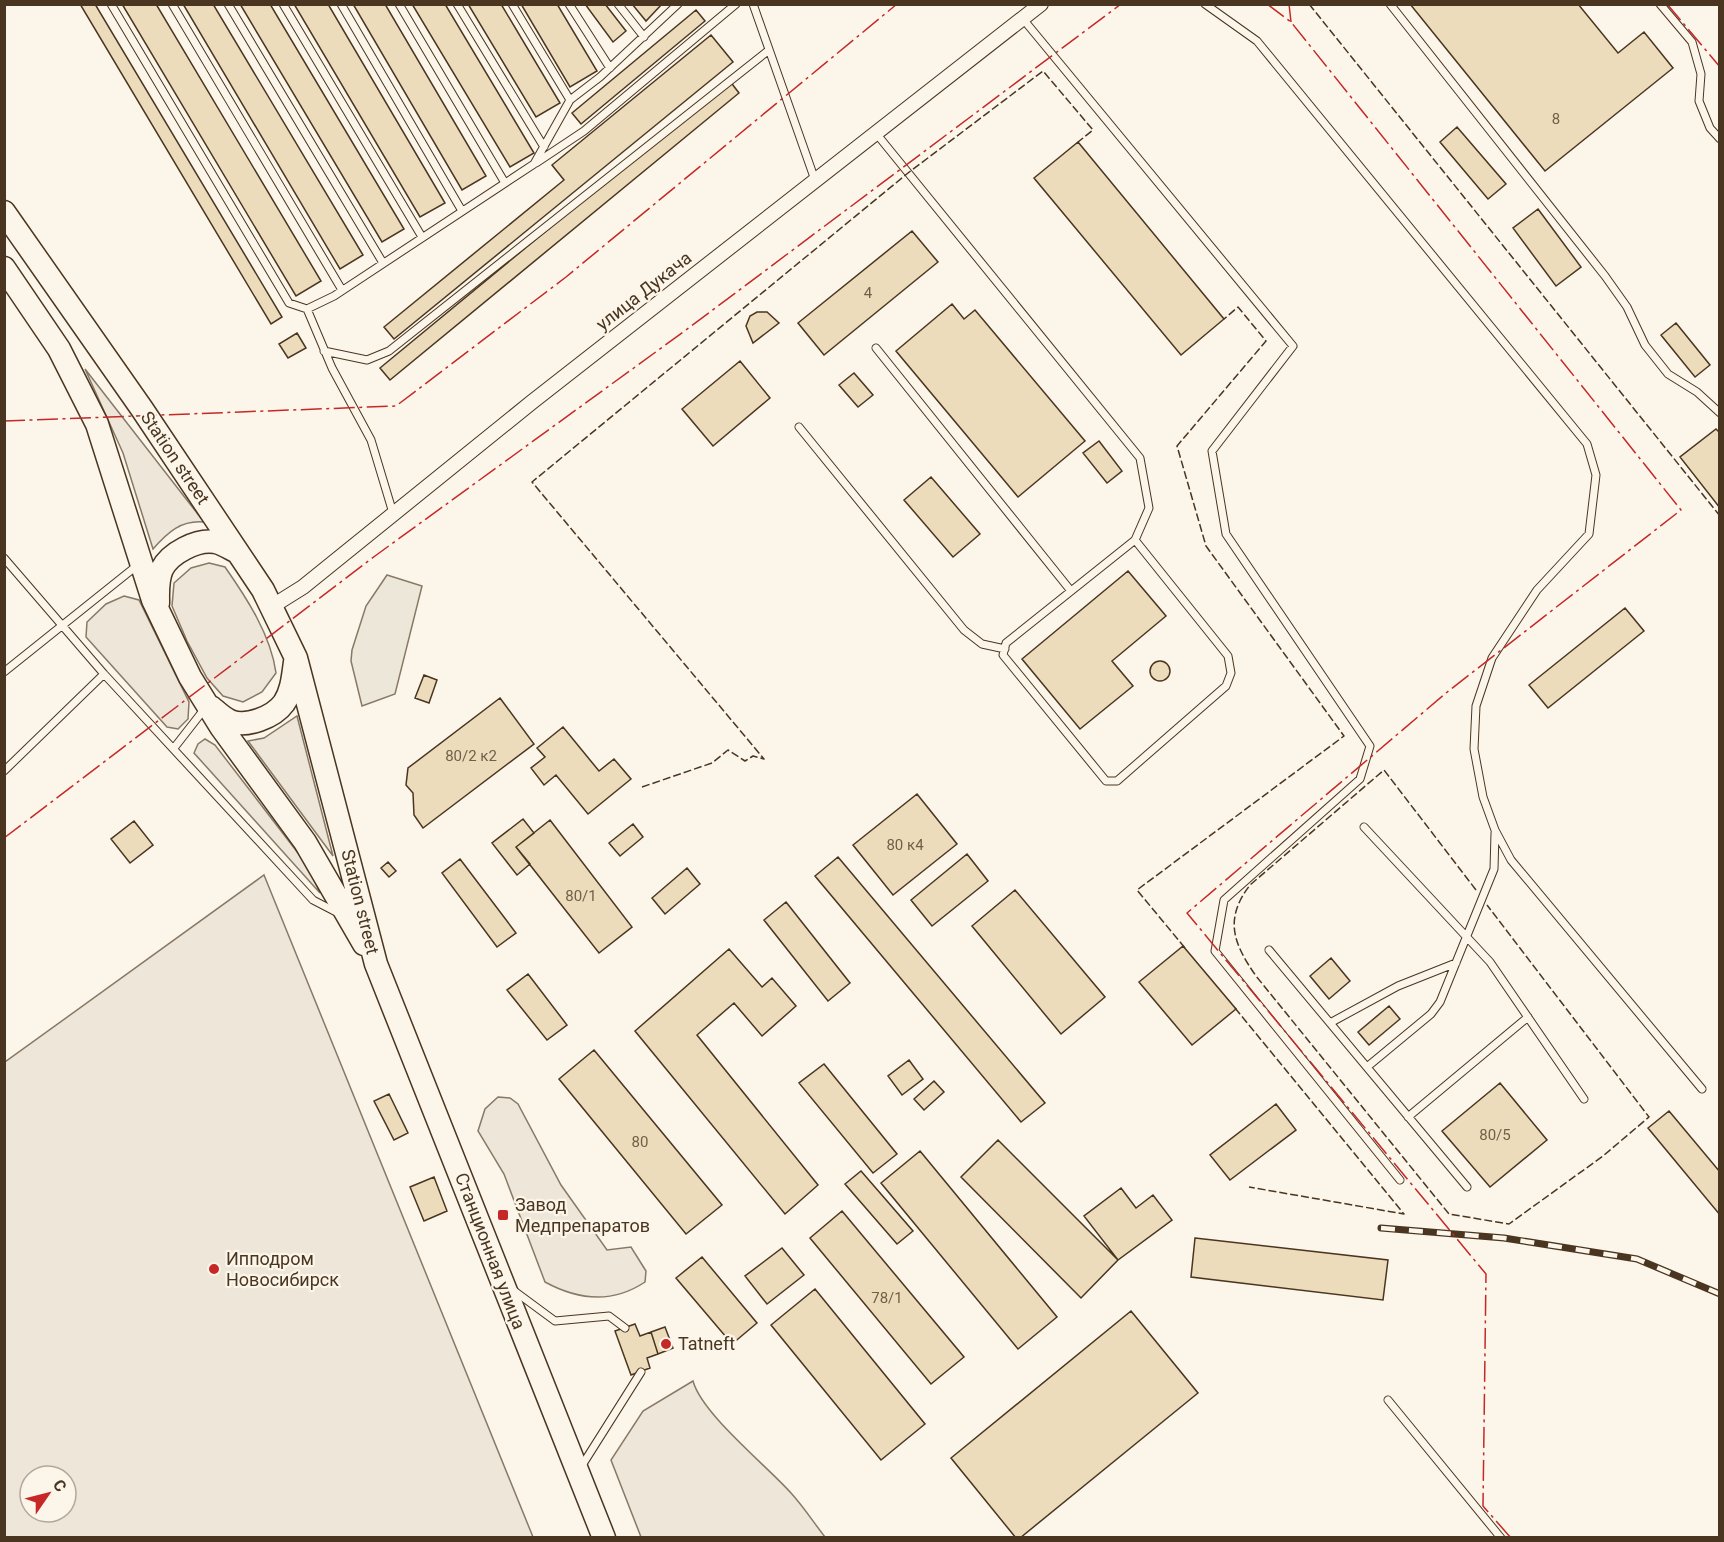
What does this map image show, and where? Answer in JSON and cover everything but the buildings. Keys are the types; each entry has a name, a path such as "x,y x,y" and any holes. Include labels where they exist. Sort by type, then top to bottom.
{"main road":[{"name":"Station street","path":"4,212 142,409 271,607 296,658 376,964"},
{"name":"Station street","path":"4,268 58,349 97,424 141,563 159,611 190,677 207,705 305,842 376,964"},
{"path":"159,611 158,584 162,569 173,555 197,543 215,542 237,552"},
{"path":"207,705 231,722 246,723 267,717 284,703 292,686 296,658"},
{"name":"Станционная улица","path":"376,964 604,1538"}],"street":[{"name":"улица Дукача","path":"271,607 303,587 532,402 1041,4"}],"lane":[{"path":"111,4 289,303 307,309 342,290 584,131 736,4"},
{"path":"172,4 342,290"},
{"path":"228,4 383,263"},
{"path":"283,4 422,237"},
{"path":"341,4 462,211"},
{"path":"399,4 505,183"},
{"path":"457,4 544,147"},
{"path":"512,4 570,100"},
{"path":"569,4 610,68"},
{"path":"618,4 644,37"},
{"path":"534,164 570,100 610,68 678,4"},
{"path":"753,4 815,180"},
{"path":"1205,4 1257,41 1587,444 1596,475 1589,534 1538,590 1492,658 1476,706 1474,749 1483,797 1495,830 1511,860 1702,1089"},
{"path":"1390,4 1605,276 1627,307 1645,345 1668,374 1697,392 1719,413"},
{"path":"1660,4 1692,42 1701,74 1699,101 1710,128 1719,140"},
{"path":"1023,19 1293,346 1212,451 1226,534 1370,746 1360,779 1224,900 1215,951 1400,1180"},
{"path":"324,351 367,360 389,351 770,50"},
{"path":"875,132 1140,458 1149,508 1135,540 1006,643 1004,655 1106,781 1117,781 1226,686 1231,673 1228,656 1135,540"},
{"path":"307,309 324,351 371,440 394,515"},
{"path":"876,348 1071,591"},
{"path":"799,427 964,630 982,644 1005,649"},
{"path":"4,558 104,674 314,900 348,919"},
{"path":"4,672 60,625 141,563"},
{"path":"4,771 104,674"},
{"path":"174,747 207,705"},
{"path":"1364,827 1433,904 1466,935 1490,962 1584,1099"},
{"path":"1367,1067 1431,1014 1445,994 1466,935 1494,868 1495,830"},
{"path":"1269,950 1467,1187"},
{"path":"1330,1023 1398,986 1456,963"},
{"path":"1408,1117 1528,1017"},
{"path":"501,1282 555,1321 609,1316 625,1328"},
{"path":"578,1472 641,1372"},
{"path":"1388,1400 1501,1538"}],"shaded area":[{"path":"85,369 204,522 188,523 176,528 153,549 123,453"},
{"path":"209,563 225,567 233,579 263,631 273,659 276,673 262,692 243,702 223,696 207,678 187,641 172,606 174,583 191,568"},
{"path":"387,575 422,586 395,694 362,706 351,661 352,650 366,606"},
{"path":"124,596 139,600 189,702 188,719 178,729 167,727 86,637 87,622 106,604"},
{"path":"297,716 333,856 248,741 264,738"},
{"path":"205,739 215,745 308,866 320,893 194,753 198,744"},
{"name":"Ипподром Новосибирск","path":"264,875 533,1537 5,1537 5,1062"},
{"path":"498,1097 510,1098 518,1104 561,1185 607,1250 631,1247 646,1271 645,1282 620,1294 595,1297 570,1293 545,1282 504,1174 478,1131 485,1109"},
{"path":"693,1381 699,1394 721,1424 791,1493 825,1537 641,1537 611,1460 643,1411"}],"railway":[{"path":"1381,1228 1504,1238 1637,1259 1720,1294"}],"fence":[{"path":"1309,4 1720,516"},
{"path":"642,787 712,763 728,750 745,761 753,756 764,759 532,482 908,173 1043,71 1093,130 1078,142"},
{"path":"1185,948 1137,890 1344,736 1206,546 1177,446 1266,341 1238,307 1224,319"},
{"path":"1476,890 1384,770 1250,885 1237,909 1234,920 1235,931 1242,953 1256,976 1449,1214 1509,1224 1603,1156 1649,1117 1487,905"},
{"path":"1235,1008 1404,1214 1249,1187"}],"power":[{"path":"4,421 396,406 566,277 897,4"},
{"path":"4,838 375,556 686,330 1121,4"},
{"path":"1267,4 1291,22 1681,510 1446,693 1187,913 1486,1274 1483,1506 1511,1538"},
{"path":"1289,4 1291,22"},
{"path":"1667,4 1720,67"}],"place":[{"name":"Завод Медпрепаратов","path":"503,1215"},
{"name":"Ипподром Новосибирск","path":"214,1269"},
{"name":"Tatneft","path":"666,1344"}]}
